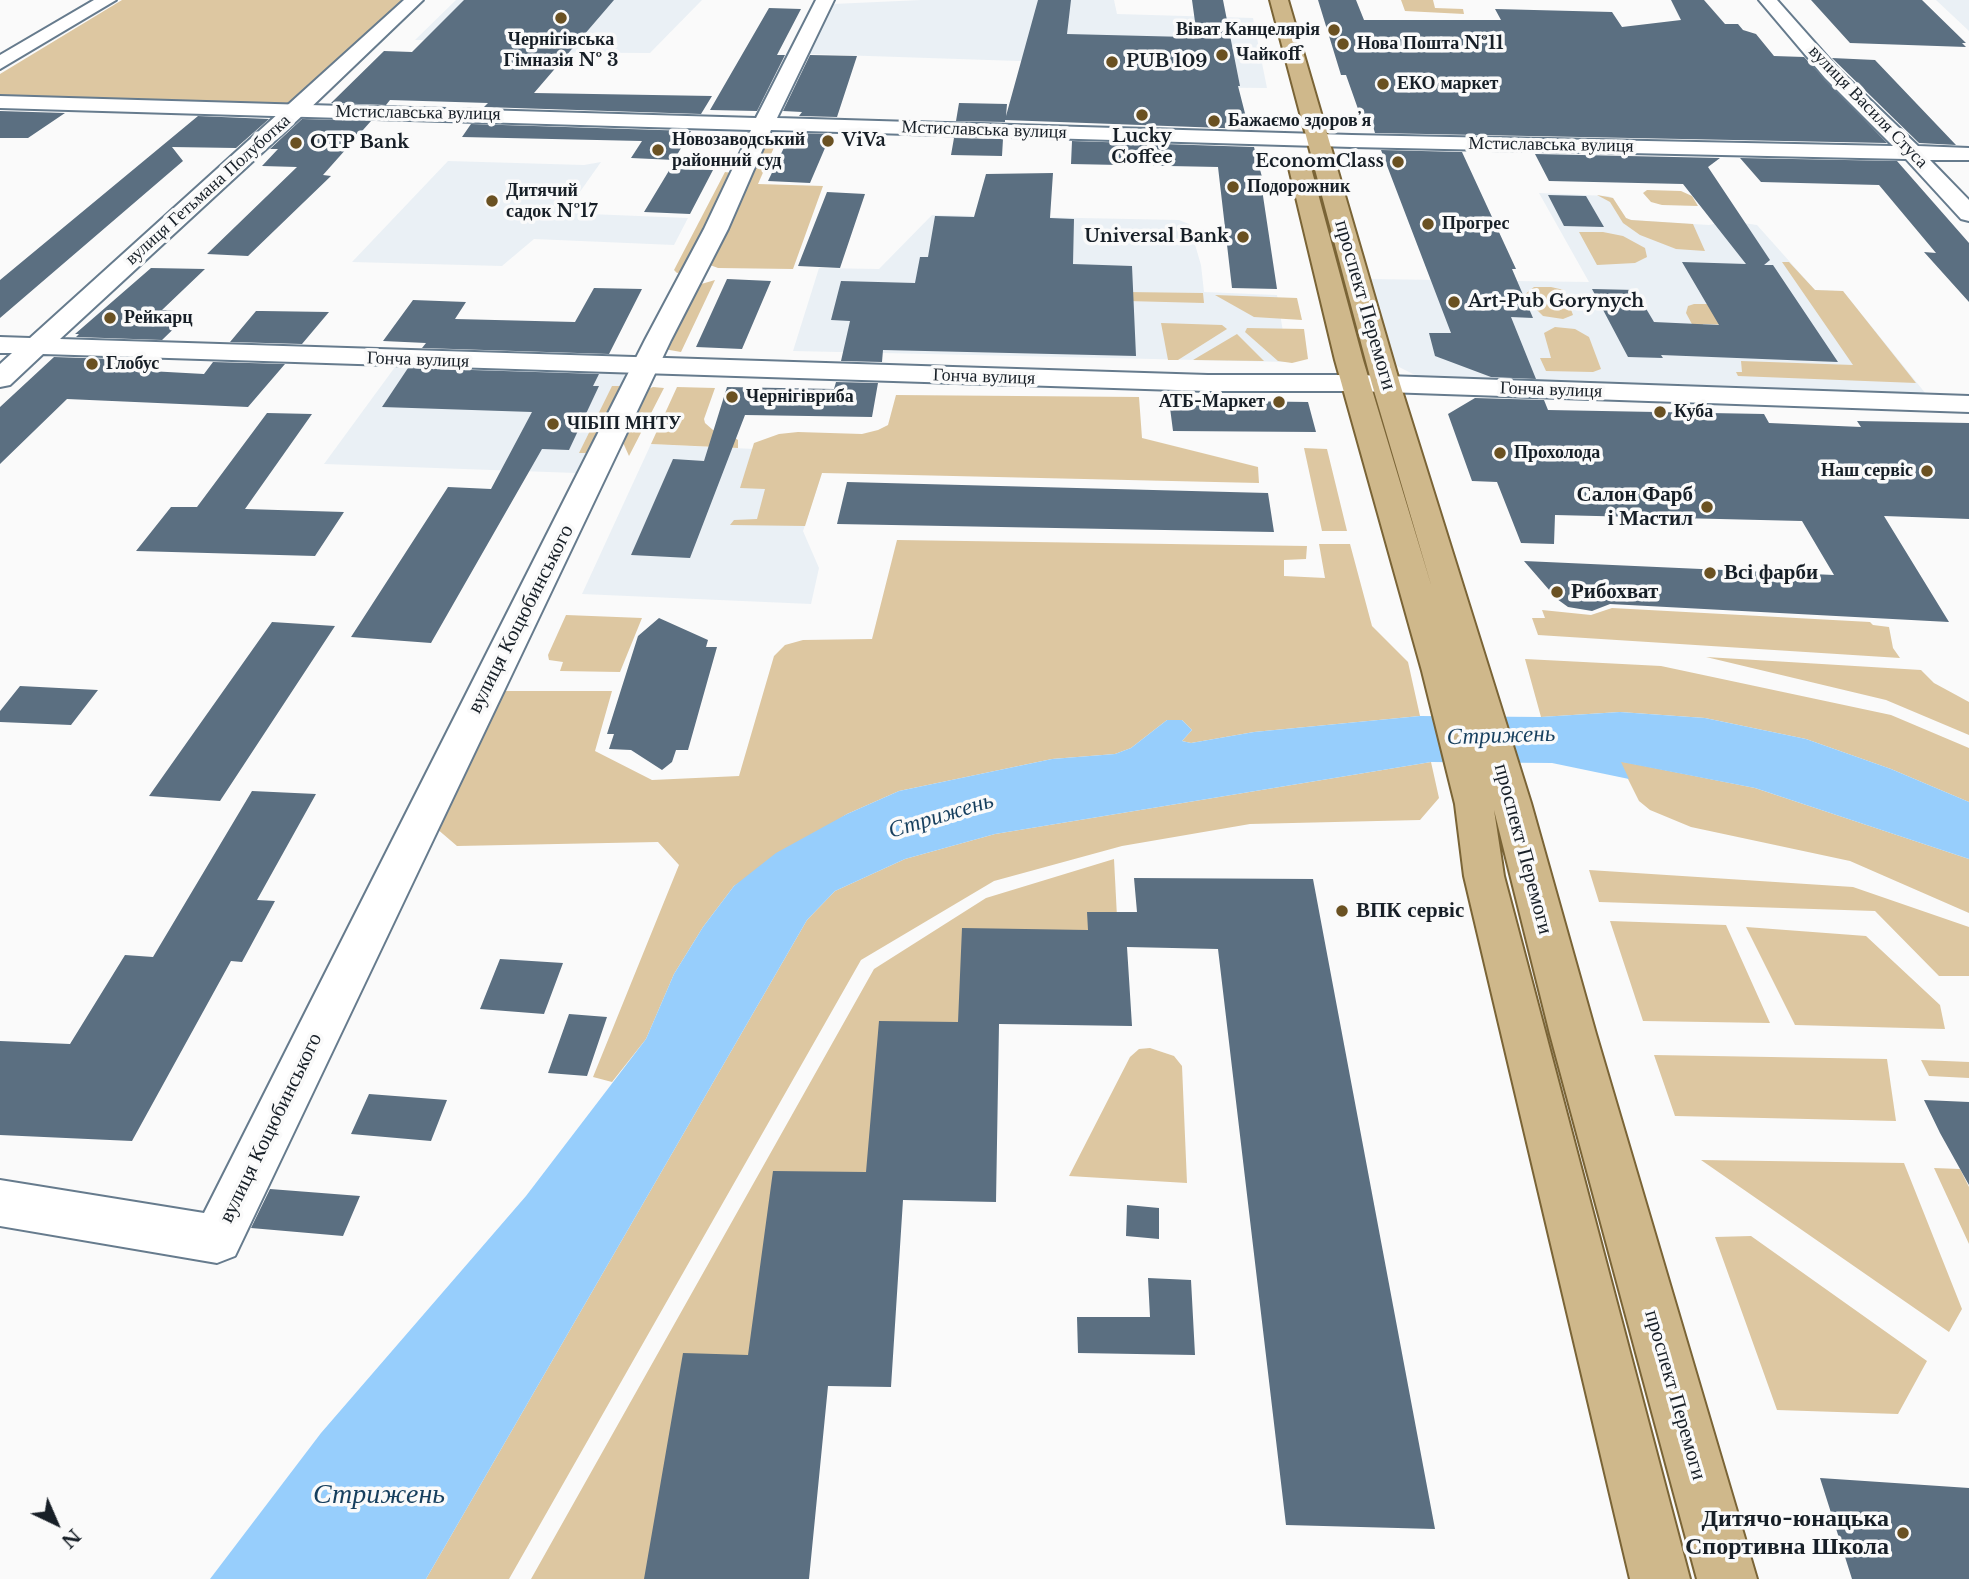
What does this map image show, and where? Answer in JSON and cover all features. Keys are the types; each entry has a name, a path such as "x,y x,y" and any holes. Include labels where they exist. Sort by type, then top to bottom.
{"main road":[{"name":"проспект Перемоги","path":"1279,0 1300,133 1371,384 1423,500 1456,672 1493,804 1573,1034 1727,1579"},
{"name":"проспект Перемоги","path":"1493,804 1484,876 1660,1579"}],"street":[{"path":"0,63 107,0"},
{"name":"вулиця Гетьмана Полуботка","path":"0,379 298,110 414,0"},
{"name":"вулиця Коцюбинського","path":"0,1203 217,1239 691,274 716,229 825,0"},
{"name":"вулиця Василя Стуса","path":"1768,0 1832,74 1912,152 1969,214"},
{"name":"Мстиславська вулиця","path":"0,102 765,123 1300,133 1969,154"},
{"name":"Гонча вулиця","path":"0,345 646,367 1221,383 1371,384 1969,404"}],"shaded area":[{"path":"122,0 403,0 288,106 0,97 0,74"},
{"name":"Чернігівська Гімназія № 3","path":"456,0 702,0 650,53 418,52 425,40 415,40"},
{"path":"921,0 1114,0 1117,14 1253,18 1267,88 1041,86 1048,62 809,54 833,4"},
{"path":"1401,0 1433,0 1435,8 1463,9 1464,14 1405,11"},
{"path":"1936,0 1969,0 1969,31"},
{"path":"771,136 779,136 758,184 823,186 793,269 718,268 710,265 710,256"},
{"name":"Дитячий садок №17","path":"448,161 584,165 601,162 565,213 688,218 674,245 534,239 502,266 352,262"},
{"path":"725,172 733,173 682,272 677,273 674,270"},
{"path":"1647,190 1681,191 1692,196 1698,206 1651,202 1643,193"},
{"path":"1539,193 1608,196 1613,198 1626,218 1632,220 1709,225 1729,221 1757,225 1815,290 1843,291 1926,394 1419,377 1397,366 1368,279 1589,282"},
{"path":"1597,195 1613,198 1626,218 1631,220 1693,224 1705,251 1676,249 1640,235 1623,223 1610,202"},
{"path":"932,215 1179,220 1189,224 1201,265 1204,292 1277,295 1288,362 793,351 819,268 879,269"},
{"path":"1579,232 1603,232 1623,236 1645,248 1647,257 1635,263 1597,265"},
{"path":"1782,262 1789,262 1815,290 1843,291 1916,383 1738,376 1736,372 1742,372 1741,361 1853,365"},
{"path":"715,280 681,352 664,349 698,285"},
{"path":"1534,287 1564,290 1573,315 1563,319 1543,316 1523,296"},
{"path":"1126,292 1203,293 1204,303 1127,301"},
{"path":"1215,295 1297,298 1302,320 1254,317"},
{"path":"1738,304 1759,326 1703,324 1700,339 1686,313 1688,306"},
{"path":"1161,323 1222,325 1227,329 1178,360 1168,360"},
{"path":"1555,327 1575,329 1589,337 1601,369 1593,372 1546,371 1540,358 1551,358 1544,333"},
{"path":"1247,328 1304,329 1308,359 1292,363 1278,361 1245,332"},
{"path":"1237,334 1264,361 1193,360"},
{"path":"395,367 623,374 627,378 576,473 324,464"},
{"path":"612,386 627,386 594,453 579,453"},
{"path":"653,387 664,388 629,456 621,438 646,390"},
{"path":"677,387 715,388 705,423 713,430 738,440 738,448 651,444"},
{"path":"896,395 1139,397 1142,438 1258,467 1259,483 822,473 805,526 730,525 734,520 757,519 765,489 740,488 754,443 779,434 798,432 862,434 878,430 888,425"},
{"path":"651,444 837,453 832,472 822,473 803,531 819,568 811,604 582,594"},
{"path":"1304,448 1327,449 1347,531 1322,531"},
{"path":"897,540 1307,546 1306,559 1284,560 1284,576 1325,578 1319,544 1350,544 1372,626 1408,662 1420,716 1254,732 1191,743 1182,741 1192,730 1182,720 1167,720 1131,748 1115,754 1052,759 899,791 847,814 734,886 703,927 674,974 646,1039 612,1082 593,1077 679,865 658,842 457,846 436,828 504,691 612,691 595,751 652,780 739,776 774,656 785,645 803,640 872,639"},
{"path":"1612,608 1870,622 1873,625 1889,627 1893,648 1900,658 1538,635 1532,618 1545,618 1542,610 1591,615"},
{"path":"566,615 642,618 620,672 560,671 563,662 549,660 548,655"},
{"path":"1706,657 1921,670 1934,683 1969,702 1969,735 1886,700"},
{"path":"1525,659 1661,666 1891,715 1969,748 1969,802 1891,769 1806,739 1705,718 1620,712 1541,717"},
{"path":"1619,761 1755,788 1969,859 1969,913 1850,861 1691,827 1650,810 1639,801"},
{"path":"1431,762 1439,798 1420,820 1250,824 1122,846 994,881 861,960 509,1579 426,1579 807,920 835,891 905,859 995,834"},
{"path":"1114,859 1117,917 1096,936 1002,935 962,929 977,1038 882,1189 778,1306 665,1579 531,1579 874,969 986,898"},
{"path":"1589,870 1853,887 1969,927 1969,976 1939,976 1875,911 1599,902"},
{"path":"1610,921 1726,925 1770,1023 1643,1021"},
{"path":"1746,927 1866,936 1940,1005 1945,1029 1795,1025"},
{"path":"1150,1048 1174,1056 1182,1066 1187,1183 1069,1176 1130,1057 1139,1049"},
{"path":"1654,1055 1887,1059 1896,1121 1675,1116"},
{"path":"1921,1060 1969,1062 1969,1078 1929,1076"},
{"path":"1701,1160 1904,1163 1962,1309 1949,1332"},
{"path":"1934,1168 1960,1169 1969,1187 1969,1244"},
{"path":"1751,1236 1927,1361 1898,1414 1777,1410 1715,1237"}],"water":[{"name":"Стрижень","path":"1620,712 1705,718 1806,739 1891,769 1969,802 1969,859 1755,788 1621,762 1629,779 1552,763 1431,762 995,834 905,859 835,891 807,920 426,1579 210,1579 321,1433 526,1196 646,1039 674,974 703,927 734,886 776,853 847,814 899,791 1052,759 1115,754 1131,748 1167,720 1182,720 1192,730 1182,741 1191,743 1254,732 1420,716 1541,717"}],"building":[{"path":"464,0 614,0 534,93 712,96 701,114 484,107 488,103 390,100 386,105 331,103 384,51 412,52"},
{"path":"1038,0 1071,0 1067,34 1187,37 1185,29 1196,29 1192,0 1223,0 1238,86 1249,129 1005,120 956,121 959,103 1007,104 1006,116"},
{"path":"1318,0 1356,0 1364,20 1501,20 1495,9 1612,12 1622,27 1681,20 1671,0 1704,0 1725,24 1738,24 1743,30 1756,34 1774,56 1804,57 1887,143 1375,133 1372,123 1363,123 1346,75 1341,75"},
{"path":"1811,0 1922,0 1966,43 1962,43 1966,47 1850,43"},
{"path":"769,8 801,9 777,55 785,55 757,111 710,110"},
{"path":"810,55 857,56 837,117 799,116 802,112 783,111"},
{"path":"1832,58 1875,60 1956,145 1919,143"},
{"path":"0,111 65,113 28,138 0,138"},
{"path":"198,116 269,119 236,148 172,147 183,161 0,318 0,280"},
{"path":"302,119 371,121 323,175 331,176 248,256 207,254 297,167 262,166 278,149 270,149"},
{"path":"471,124 691,131 674,160 631,158 642,141 462,137"},
{"path":"791,133 831,134 810,183 768,181"},
{"path":"954,138 1003,139 1002,156 951,155"},
{"path":"1072,141 1254,147 1262,177 1260,176 1277,289 1232,288 1218,167 1071,164"},
{"path":"1381,150 1462,152 1516,269 1512,269 1533,318 1511,317 1536,379 1491,377 1435,356 1429,333 1451,333"},
{"path":"1535,154 1720,158 1708,167 1770,260 1764,265 1773,265 1838,362 1661,355 1663,358 1628,357 1592,289 1635,290 1654,322 1719,325 1682,262 1746,264 1683,184 1549,181"},
{"path":"1740,158 1897,161 1969,243 1969,302 1924,252 1936,253 1879,185 1761,182"},
{"path":"670,169 713,170 690,214 644,212"},
{"path":"1053,173 1050,218 1074,219 1073,264 1132,266 1136,356 883,350 882,362 841,361 850,321 831,320 841,281 915,283 920,257 928,257 935,216 974,217 986,174"},
{"path":"827,192 865,194 840,268 798,266"},
{"path":"1548,195 1586,196 1604,227 1564,226"},
{"path":"151,268 205,269 162,310 191,312 162,340 76,337 79,334 75,334"},
{"path":"727,279 771,281 742,349 696,347"},
{"path":"594,288 642,289 609,354 422,348 426,343 383,341 413,300 466,302 455,319 575,322"},
{"path":"256,311 329,312 302,344 230,342"},
{"path":"54,357 142,360 131,370 204,374 213,362 285,364 248,407 67,399 0,464 0,407"},
{"path":"408,368 599,374 593,386 599,386 569,450 542,449 431,643 351,637 448,487 491,489 532,412 382,407"},
{"path":"836,382 878,383 872,417 745,415 690,558 631,555 673,459 704,461 727,387 834,389"},
{"path":"1475,398 1544,400 1548,410 1764,414 1769,423 1861,427 1857,421 1969,423 1969,519 1884,516 1949,622 1610,604 1592,611 1568,607 1557,599 1524,561 1834,575 1802,521 1555,515 1554,544 1521,543 1497,482 1472,481 1448,414"},
{"path":"1169,400 1308,402 1316,432 1173,431"},
{"path":"267,413 312,414 245,509 344,512 315,556 136,551 171,507 197,507"},
{"path":"847,482 1268,493 1274,532 837,524"},
{"path":"659,618 708,640 706,647 717,647 688,750 676,750 672,762 662,770 631,750 609,749 614,734 607,734 638,636"},
{"path":"272,622 335,626 220,801 149,796"},
{"path":"20,686 98,690 71,725 0,722 0,711"},
{"path":"252,791 316,794 257,900 275,901 242,962 231,961 132,1141 0,1135 0,1041 70,1044 125,955 153,957"},
{"path":"1134,878 1313,879 1435,1529 1286,1525 1218,949 1127,947 1132,1026 999,1024 996,1202 903,1200 891,1387 828,1386 809,1579 644,1579 683,1353 748,1355 773,1171 866,1172 879,1021 958,1022 962,928 1088,930 1087,912 1137,912"},
{"path":"500,959 563,963 544,1014 480,1009"},
{"path":"569,1014 607,1017 587,1076 548,1073"},
{"path":"369,1094 447,1100 431,1141 351,1134"},
{"path":"1924,1100 1969,1102 1969,1185 1940,1133"},
{"path":"270,1189 360,1196 343,1236 251,1228"},
{"path":"1127,1205 1159,1208 1159,1239 1126,1236"},
{"path":"1148,1278 1191,1280 1195,1355 1078,1353 1077,1317 1150,1317"},
{"name":"Дитячо-юнацька Спортивна Школа","path":"1820,1478 1969,1488 1969,1579 1852,1579"}],"place":[{"name":"Чернігівська Гімназія № 3","path":"561,18"},
{"name":"Віват Канцелярія","path":"1334,30"},
{"name":"Нова Пошта №11","path":"1343,44"},
{"name":"Чайкоff","path":"1222,55"},
{"name":"PUB 109","path":"1112,62"},
{"name":"ЕКО маркет","path":"1383,84"},
{"name":"Lucky Coffee","path":"1142,115"},
{"name":"Бажаємо здоровʼя","path":"1214,121"},
{"name":"ViVa","path":"828,141"},
{"name":"OTP Bank","path":"296,143"},
{"name":"Новозаводський районний суд","path":"658,150"},
{"name":"EconomClass","path":"1398,162"},
{"name":"Подорожник","path":"1233,187"},
{"name":"Дитячий садок №17","path":"492,201"},
{"name":"Прогрес","path":"1428,224"},
{"name":"Universal Bank","path":"1243,237"},
{"name":"Art-Pub Gorynych","path":"1454,302"},
{"name":"Рейкарц","path":"110,318"},
{"name":"Глобус","path":"92,364"},
{"name":"Чернігівриба","path":"732,397"},
{"name":"АТБ-Маркет","path":"1279,402"},
{"name":"Куба","path":"1660,412"},
{"name":"ЧІБІП МНТУ","path":"553,424"},
{"name":"Прохолода","path":"1500,453"},
{"name":"Наш сервіс","path":"1927,471"},
{"name":"Салон Фарб і Мастил","path":"1707,507"},
{"name":"Всі фарби","path":"1710,573"},
{"name":"Рибохват","path":"1557,592"},
{"name":"ВПК сервіс","path":"1342,911"},
{"name":"Дитячо-юнацька Спортивна Школа","path":"1903,1533"}]}
